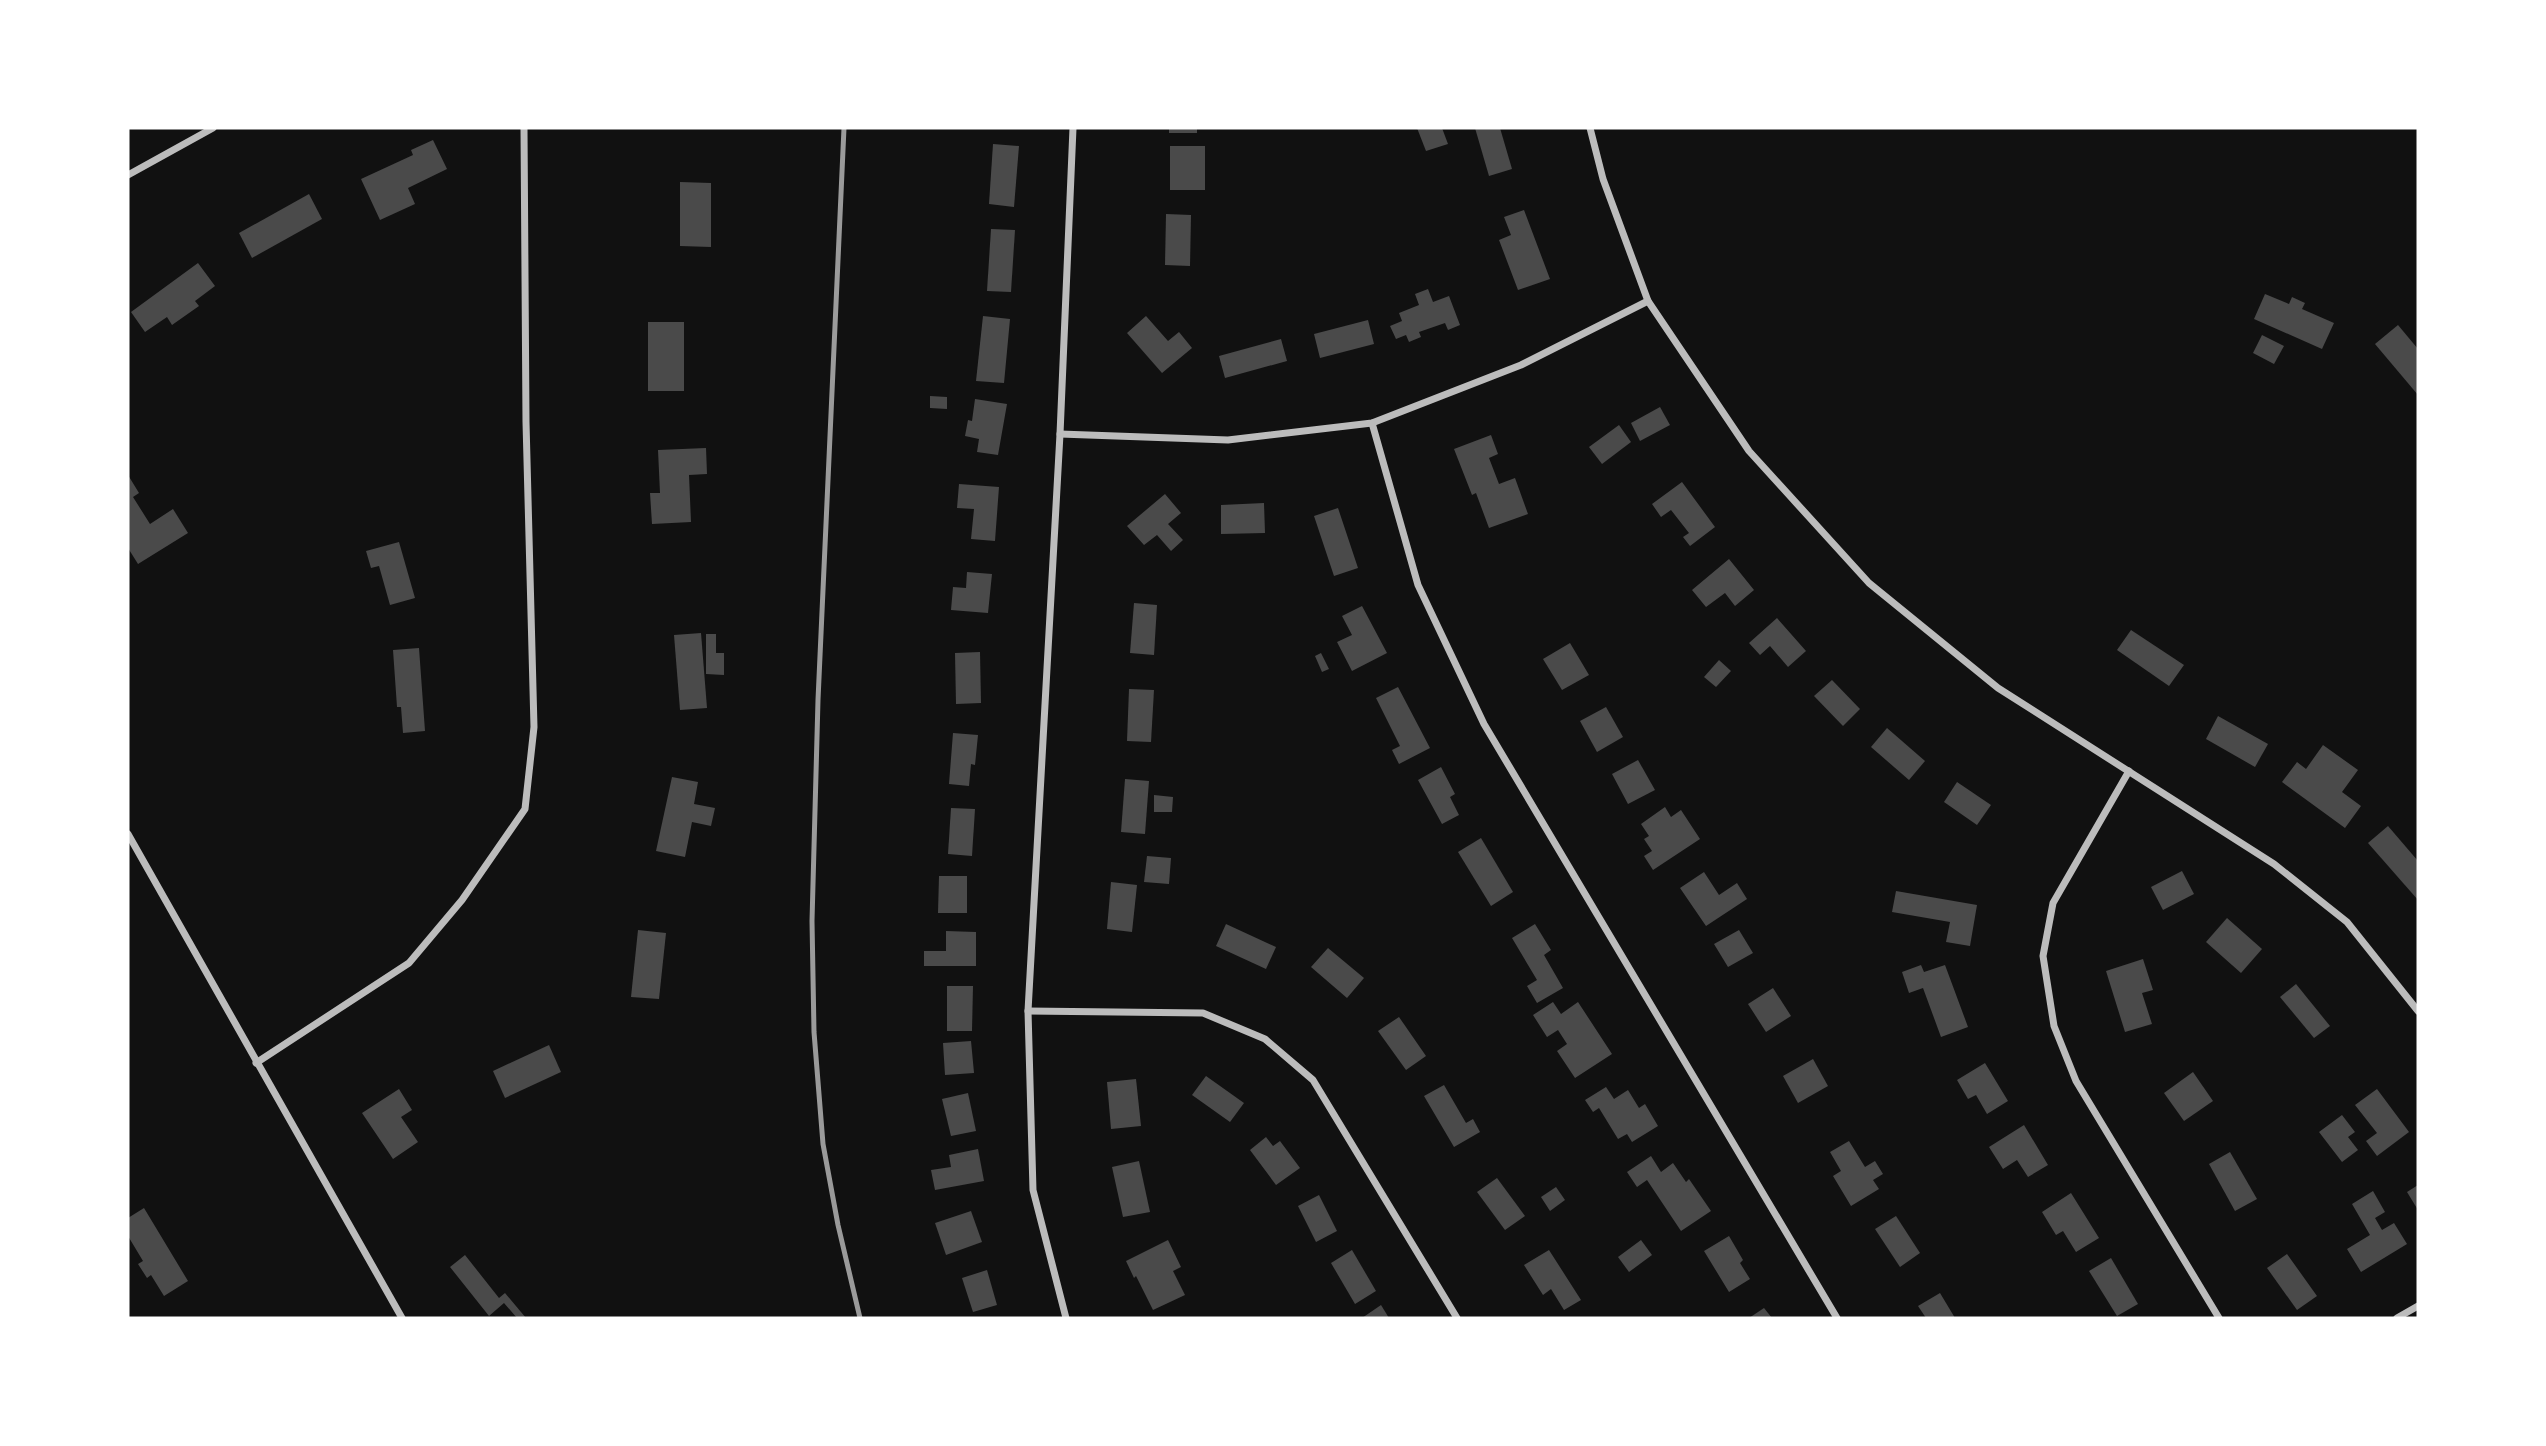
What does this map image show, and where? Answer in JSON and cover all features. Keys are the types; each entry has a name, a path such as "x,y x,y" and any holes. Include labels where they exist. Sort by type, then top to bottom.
{"street":[{"path":"128,175 213,128"},
{"path":"256,1063 409,963 462,900 525,809 534,727 526,422 524,128"},
{"path":"1066,1318 1033,1190 1028,1011 1060,434 1073,128"},
{"path":"1590,128 1603,179 1648,301 1749,451 1869,583 1998,688 2274,864 2347,922 2418,1012"},
{"path":"1060,434 1228,440 1372,423 1521,365 1648,301"},
{"path":"1372,423 1418,584 1484,724 1837,1318"},
{"path":"2130,771 2053,903 2043,956 2054,1027 2076,1081 2219,1318"},
{"path":"128,834 402,1318"},
{"path":"1028,1011 1203,1013 1265,1039 1314,1080 1457,1318"},
{"path":"2397,1318 2418,1306"}],"building":[{"path":"1169,128 1197,128 1197,133 1169,133"},
{"path":"1417,128 1442,128 1448,144 1426,151"},
{"path":"1475,128 1500,128 1512,169 1489,176"},
{"path":"433,140 447,169 408,188 415,204 380,220 361,179 413,155 411,150"},
{"path":"993,144 1019,146 1014,207 989,204"},
{"path":"1170,146 1205,146 1205,190 1170,190"},
{"path":"680,182 711,183 711,247 680,246"},
{"path":"309,194 322,219 252,258 239,233"},
{"path":"1524,210 1550,279 1518,290 1499,240 1511,235 1504,217"},
{"path":"1166,214 1191,215 1190,266 1165,265"},
{"path":"991,229 1015,230 1011,292 987,291"},
{"path":"198,263 215,286 195,301 199,306 172,325 167,317 145,332 131,312"},
{"path":"1428,289 1433,302 1449,296 1460,325 1448,330 1445,323 1419,332 1421,337 1409,342 1406,335 1396,339 1390,326 1402,321 1399,313 1419,305 1415,294"},
{"path":"2265,294 2289,304 2292,297 2305,303 2302,309 2334,323 2322,349 2254,319"},
{"path":"983,316 1010,319 1004,383 976,381"},
{"path":"1146,316 1168,341 1179,332 1192,348 1162,373 1127,333"},
{"path":"1368,320 1374,344 1320,358 1314,334"},
{"path":"648,322 684,322 684,391 648,391"},
{"path":"2398,325 2418,349 2418,395 2375,344"},
{"path":"2262,335 2284,346 2274,364 2253,353"},
{"path":"1281,339 1287,361 1225,378 1219,356"},
{"path":"930,396 947,397 947,409 930,408"},
{"path":"975,399 1007,404 998,455 977,452 979,439 965,436 968,420 972,421"},
{"path":"1660,407 1670,425 1640,441 1631,423"},
{"path":"1619,425 1631,442 1602,464 1589,447"},
{"path":"1491,435 1498,454 1489,458 1499,484 1515,478 1528,514 1489,528 1476,493 1472,495 1454,449"},
{"path":"706,448 707,474 689,475 691,522 652,524 650,493 660,493 658,450"},
{"path":"128,475 139,493 133,497 150,524 173,509 188,533 138,564 128,548"},
{"path":"1682,482 1715,527 1690,546 1683,537 1689,533 1671,510 1661,517 1652,504"},
{"path":"959,484 999,487 995,541 971,539 974,509 957,508"},
{"path":"1165,494 1181,513 1168,524 1183,540 1171,551 1157,535 1144,545 1127,526"},
{"path":"1264,503 1265,533 1221,534 1221,505"},
{"path":"1338,508 1358,568 1334,576 1314,516"},
{"path":"399,542 415,598 390,605 379,566 371,568 366,551"},
{"path":"1729,559 1754,590 1735,606 1725,593 1706,607 1692,590"},
{"path":"967,572 992,574 988,613 951,610 953,587 966,588"},
{"path":"1134,603 1157,605 1154,655 1130,653"},
{"path":"1362,606 1387,653 1352,671 1337,642 1352,635 1342,616"},
{"path":"1777,618 1806,651 1788,667 1770,646 1760,655 1749,643"},
{"path":"2131,630 2184,665 2169,686 2117,650"},
{"path":"701,633 707,708 680,710 674,635"},
{"path":"706,634 716,634 716,653 724,653 724,675 706,674"},
{"path":"1570,643 1589,675 1562,690 1543,659"},
{"path":"419,648 425,731 403,733 401,707 397,707 393,650"},
{"path":"980,652 981,703 956,704 955,653"},
{"path":"1321,653 1329,669 1322,672 1315,656"},
{"path":"1719,660 1731,671 1716,687 1704,677"},
{"path":"1832,680 1860,709 1843,726 1814,696"},
{"path":"1398,687 1430,748 1399,764 1392,750 1400,746 1376,698"},
{"path":"1129,689 1154,690 1151,742 1127,741"},
{"path":"1606,707 1623,737 1597,752 1580,721"},
{"path":"2218,716 2268,744 2255,767 2206,739"},
{"path":"1887,728 1925,761 1909,780 1871,747"},
{"path":"953,733 978,735 975,765 971,764 969,786 949,784"},
{"path":"2323,745 2358,770 2342,792 2361,806 2345,828 2282,782 2297,762 2306,769"},
{"path":"1638,760 1655,790 1628,804 1612,774"},
{"path":"1441,767 1455,794 1450,797 1459,815 1442,824 1418,780"},
{"path":"672,777 698,782 694,804 715,808 711,826 692,822 685,857 656,851"},
{"path":"1125,779 1149,781 1145,834 1121,832"},
{"path":"1957,782 1991,805 1977,825 1944,802"},
{"path":"1154,795 1173,797 1172,812 1154,812"},
{"path":"1665,807 1671,817 1681,810 1700,839 1653,870 1644,856 1652,851 1644,839 1649,836 1641,824"},
{"path":"951,808 975,809 972,856 948,854"},
{"path":"2388,826 2418,861 2418,900 2368,843"},
{"path":"1481,838 1513,892 1491,906 1458,852"},
{"path":"1147,856 1171,858 1169,884 1144,882"},
{"path":"2182,871 2194,894 2163,910 2151,887"},
{"path":"1704,872 1719,895 1737,883 1747,899 1706,926 1680,888"},
{"path":"939,876 967,876 967,913 938,913"},
{"path":"1111,882 1137,885 1132,932 1107,929"},
{"path":"1896,891 1977,905 1970,946 1946,942 1950,922 1892,912"},
{"path":"2227,918 2262,949 2241,973 2206,942"},
{"path":"1226,924 1276,947 1266,969 1216,946"},
{"path":"1535,924 1551,950 1544,955 1563,988 1537,1003 1527,986 1537,980 1512,938"},
{"path":"638,930 666,933 659,999 631,997"},
{"path":"1739,930 1753,953 1728,967 1714,944"},
{"path":"946,931 976,932 976,966 924,966 924,951 946,951"},
{"path":"1328,948 1364,978 1347,998 1311,967"},
{"path":"2143,959 2153,990 2142,993 2152,1024 2125,1032 2106,971"},
{"path":"1921,965 1924,972 1945,965 1968,1027 1941,1037 1923,988 1909,993 1902,972"},
{"path":"2296,984 2330,1026 2314,1038 2280,997"},
{"path":"947,986 973,986 972,1031 947,1031"},
{"path":"1773,988 1791,1016 1766,1032 1748,1004"},
{"path":"1553,1002 1561,1014 1578,1002 1612,1054 1575,1078 1557,1051 1567,1044 1558,1030 1547,1037 1533,1015"},
{"path":"1399,1017 1426,1056 1406,1070 1378,1031"},
{"path":"971,1041 974,1073 945,1075 943,1043"},
{"path":"549,1045 561,1072 505,1098 493,1071"},
{"path":"1813,1059 1828,1086 1798,1103 1783,1076"},
{"path":"1985,1063 2008,1101 1987,1114 1976,1095 1968,1099 1957,1080"},
{"path":"2193,1072 2213,1101 2184,1121 2164,1093"},
{"path":"1206,1076 1244,1103 1230,1122 1192,1095"},
{"path":"1136,1079 1141,1126 1111,1129 1107,1082"},
{"path":"1444,1085 1466,1123 1473,1119 1480,1132 1454,1147 1424,1096"},
{"path":"1606,1087 1614,1099 1628,1090 1639,1108 1645,1104 1658,1126 1632,1142 1627,1134 1618,1139 1599,1108 1593,1112 1585,1100"},
{"path":"399,1089 412,1110 401,1117 418,1142 393,1159 362,1113"},
{"path":"2377,1089 2409,1132 2377,1156 2366,1141 2377,1133 2355,1105"},
{"path":"968,1093 976,1131 951,1136 942,1099"},
{"path":"2342,1115 2355,1132 2348,1137 2358,1150 2342,1162 2319,1132"},
{"path":"2024,1125 2048,1165 2028,1177 2017,1160 2003,1169 1989,1147"},
{"path":"1266,1137 1273,1146 1280,1141 1300,1168 1276,1185 1250,1150"},
{"path":"1849,1141 1865,1167 1875,1161 1883,1174 1873,1180 1879,1189 1851,1206 1833,1176 1841,1171 1830,1152"},
{"path":"978,1149 984,1181 935,1190 931,1170 951,1167 949,1155"},
{"path":"2230,1152 2257,1199 2235,1211 2209,1164"},
{"path":"1651,1156 1661,1172 1673,1163 1686,1182 1689,1179 1711,1211 1681,1231 1647,1180 1637,1187 1627,1172"},
{"path":"1139,1161 1150,1212 1123,1217 1112,1167"},
{"path":"1497,1178 1525,1216 1505,1230 1477,1192"},
{"path":"2418,1185 2418,1210 2407,1192"},
{"path":"1556,1187 1565,1200 1550,1211 1541,1197"},
{"path":"2373,1191 2385,1212 2375,1218 2382,1230 2394,1223 2407,1244 2361,1272 2347,1249 2370,1235 2352,1204"},
{"path":"2071,1193 2099,1238 2076,1252 2063,1231 2056,1235 2042,1212"},
{"path":"1319,1195 1337,1231 1316,1242 1298,1206"},
{"path":"144,1208 188,1281 164,1296 151,1275 147,1278 138,1264 143,1261 128,1236 128,1218"},
{"path":"971,1211 982,1242 946,1255 935,1223"},
{"path":"1896,1216 1920,1253 1900,1267 1875,1229"},
{"path":"1729,1236 1750,1279 1729,1292 1704,1251"},
{"path":"1168,1240 1181,1267 1173,1271 1185,1295 1153,1310 1126,1261"},
{"path":"1641,1240 1652,1255 1629,1272 1618,1257"},
{"path":"1352,1250 1376,1291 1355,1304 1331,1263"},
{"path":"1549,1250 1581,1300 1564,1310 1551,1289 1543,1295 1524,1265"},
{"path":"2287,1254 2317,1296 2297,1310 2267,1268"},
{"path":"465,1255 499,1298 505,1293 526,1318 517,1318 504,1303 489,1316 450,1267"},
{"path":"2111,1258 2138,1304 2117,1316 2089,1271"},
{"path":"987,1270 997,1305 973,1312 962,1278"},
{"path":"1940,1293 1955,1318 1926,1318 1918,1306"},
{"path":"1381,1305 1389,1318 1362,1318"},
{"path":"1764,1308 1772,1318 1749,1318"}],"railway":[{"path":"844,128 818,700 812,921 814,1032 823,1144 838,1225 860,1318"}]}
